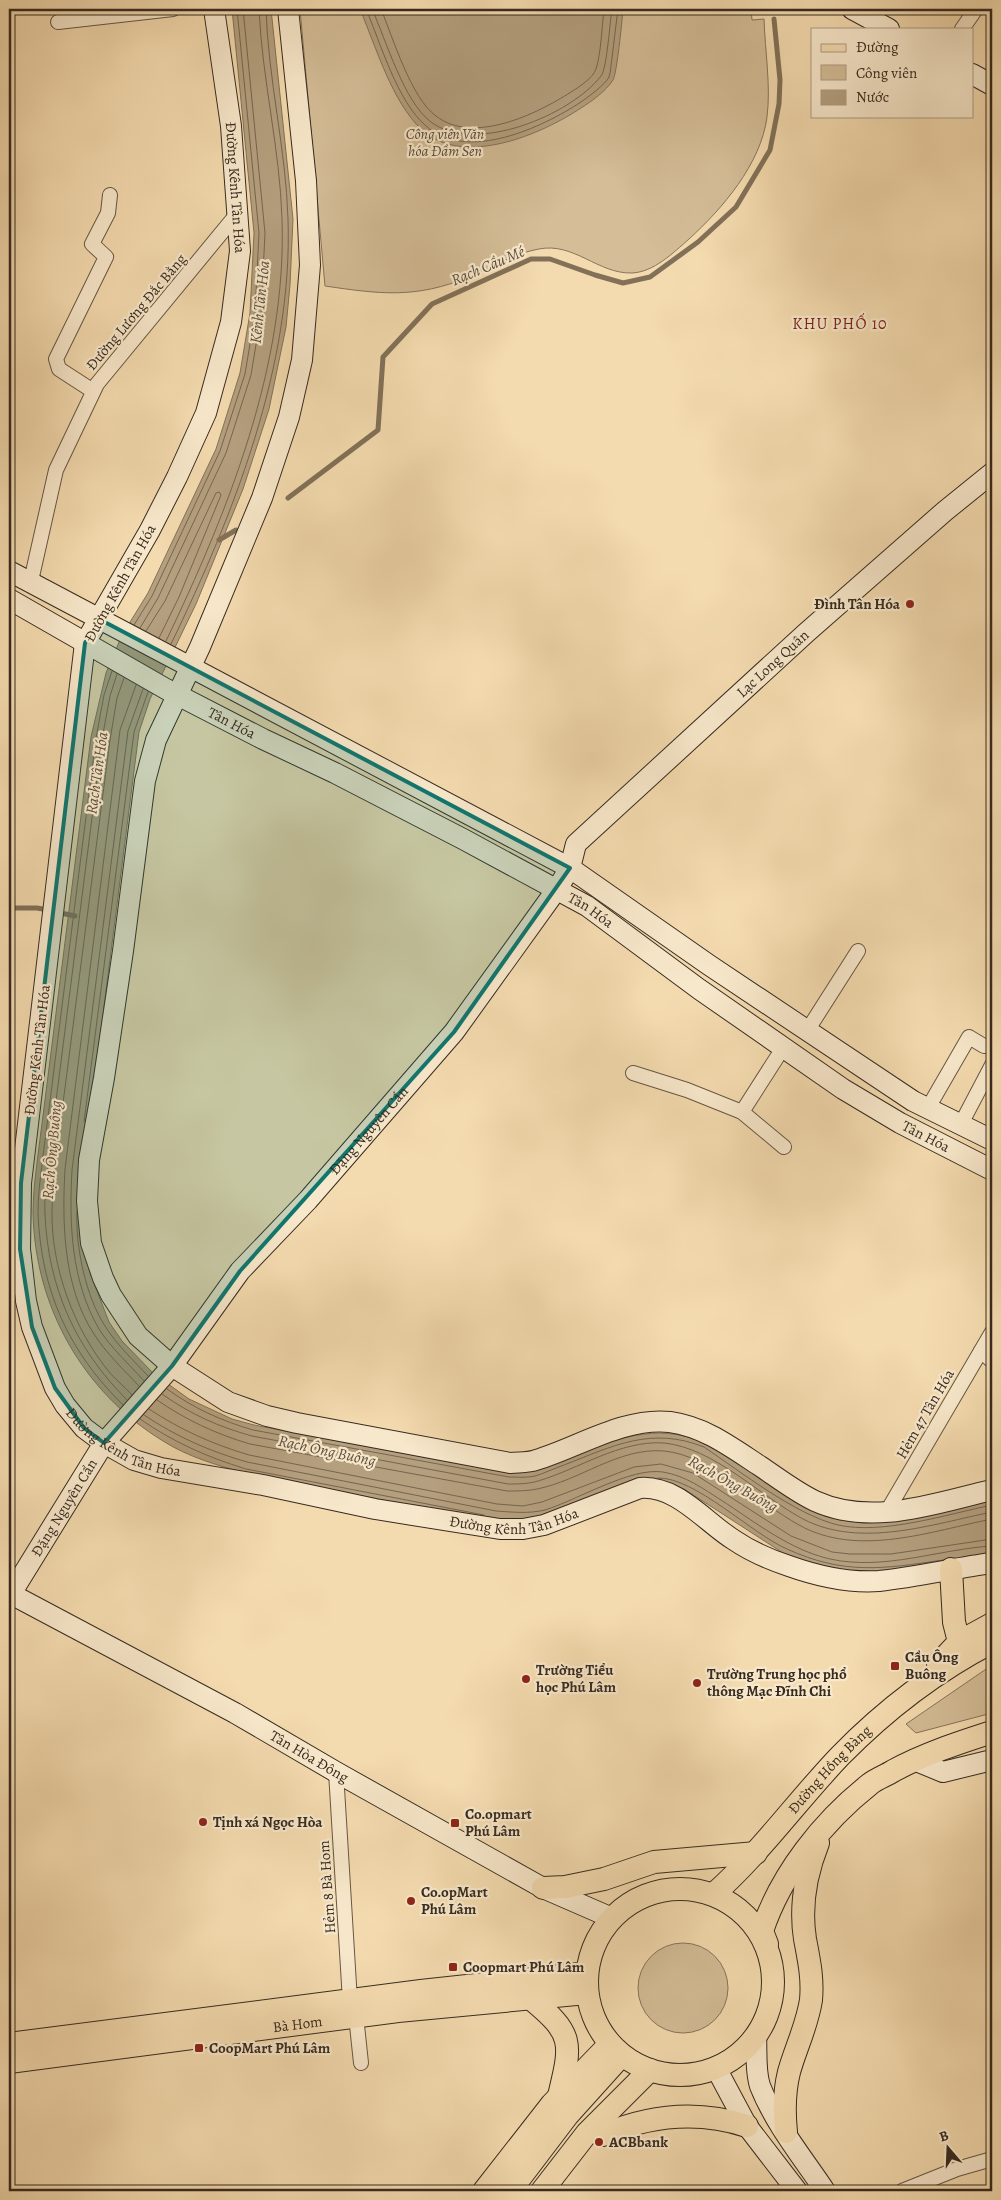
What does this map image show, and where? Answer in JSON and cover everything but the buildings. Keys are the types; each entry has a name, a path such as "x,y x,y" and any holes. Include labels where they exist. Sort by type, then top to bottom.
{"main road":[{"path":"951,1569 954,1622 958,1651"},
{"path":"958,1651 992,1624"},
{"path":"958,1651 992,1642"},
{"name":"Đường Hồng Bàng","path":"714,1894 756,1853 839,1757 875,1722 915,1690 958,1651"},
{"path":"770,1952 756,1926 744,1912 730,1902 714,1894 687,1888 659,1890 634,1900 612,1918 595,1943 587,1983 590,2010 615,2050 659,2072 692,2074 716,2068 736,2057 756,2036 770,2010 774,1981 770,1952 762,1930 782,1884 801,1855 824,1829 870,1784 914,1760 992,1732"},
{"path":"786,2132 784,2101 786,2085 803,2034 811,1998 810,1959 804,1925 804,1896 812,1862 824,1829"},
{"path":"543,1888 565,1887 604,1879 654,1862 756,1853"},
{"name":"Bà Hom","path":"9,2062 353,2009 421,1991 587,1983"},
{"name":"Bà Hom","path":"9,2044 353,2009 530,1998 587,1983"},
{"path":"530,1998 560,2024 566,2037 566,2067 559,2096"},
{"path":"484,2191 559,2096 615,2050"},
{"path":"510,2191 615,2050"},
{"path":"558,2191 630,2101 659,2072"},
{"path":"542,2191 587,2133 659,2072"},
{"path":"603,2135 624,2126 669,2116 706,2116 747,2126"}],"street":[{"path":"58,22 173,9"},
{"name":"Đường Kênh Tân Hóa","path":"214,9 231,126 238,214 240,251 231,322 206,413 106,622 92,647 55,897 21,1184 20,1249 26,1301 32,1327 55,1388 65,1405 84,1428 104,1444 134,1460 161,1468 263,1485 375,1509 500,1529 523,1529 544,1525 640,1488 652,1487 664,1491 687,1504 712,1525 736,1541 789,1566 820,1575 878,1581 992,1562"},
{"path":"288,9 306,181 310,265 302,360 289,417 262,498 171,692 145,781 123,950 104,1078 89,1160 87,1201 91,1243 111,1295 138,1336 172,1366 228,1402 267,1416 356,1435 510,1463 534,1461 626,1426 653,1422 684,1424 716,1437 814,1501 842,1510 871,1514 886,1513 992,1490"},
{"path":"852,9 887,28"},
{"path":"963,28 976,9"},
{"path":"974,75 992,85"},
{"path":"93,390 59,369 56,359 106,257 92,244 108,214 110,195"},
{"name":"Đường Lương Đắc Bằng","path":"31,581 56,470 93,390 238,214"},
{"name":"Lạc Long Quân","path":"557,889 570,868 576,844 806,632 945,511 992,473"},
{"name":"Tân Hóa","path":"9,571 415,784 570,868 905,1096 992,1140"},
{"name":"Tân Hóa","path":"9,599 60,626 92,647 171,692 334,773 587,906 699,989 843,1089 900,1123 992,1170"},
{"name":"Đặng Nguyên Cẩn","path":"9,1595 104,1444 172,1366 240,1271 308,1200 454,1032 557,889"},
{"path":"807,1031 858,951"},
{"path":"928,1108 969,1037 988,1058 961,1124"},
{"path":"742,1112 783,1048"},
{"path":"633,1073 686,1090 742,1112 784,1147"},
{"name":"Hẻm 47 Tân Hóa","path":"886,1513 992,1332"},
{"path":"981,1351 992,1361"},
{"name":"Tân Hòa Đông","path":"9,1595 235,1713 543,1888 612,1918"},
{"path":"914,1760 943,1772 992,1760"},
{"name":"Hẻm 8 Bà Hom","path":"336,1772 353,2009 361,2063"},
{"path":"756,2036 757,2067 760,2085 786,2132 826,2191"},
{"path":"716,2068 747,2126 796,2191"},
{"path":"902,2191 957,2169 992,2159"}],"highlighted area":[{"path":"99,619 570,868 454,1032 240,1271 172,1366 104,1443 84,1428 55,1388 32,1327 20,1249 21,1183 85,643"}],"green space":[{"name":"Công viên Văn hóa Đầm Sen","path":"300,9 751,9 752,20 764,19 768,105 763,135 757,152 727,200 702,227 663,261 640,272 620,272 608,269 575,254 552,248 530,251 450,284 414,292 363,291 325,286"},
{"path":"992,1665 992,1713 916,1733 906,1724"},
{"path":"683,1943 700,1947 715,1956 724,1971 728,1988 724,2005 715,2020 700,2029 683,2033 666,2029 651,2020 642,2005 638,1988 642,1971 651,1956 666,1947"}],"water":[{"path":"232,9 271,9 293,219 290,285 286,327 269,409 243,489 196,604 150,699 139,732 83,1171 84,1247 90,1273 109,1322 122,1341 153,1373 189,1399 232,1419 254,1425 509,1473 537,1470 601,1445 634,1436 651,1433 687,1437 706,1443 809,1509 840,1520 874,1522 992,1500 992,1557 893,1572 827,1570 783,1553 684,1489 661,1483 547,1521 494,1522 245,1473 213,1464 182,1452 135,1421 109,1398 87,1372 69,1344 54,1314 43,1281 36,1248 33,1213 34,1188 91,737 106,673 122,635 148,593 216,449 240,373 250,313 254,233"},
{"path":"360,9 623,9 615,75 603,92 581,108 546,128 525,136 503,143 480,147 459,146 439,141 422,130 402,105 386,73"}],"waterway":[{"name":"Rạch Cầu Mé","path":"288,498 378,430 383,357 432,304 531,259 550,259 623,283 650,277 698,242 736,207 770,150 779,104 780,80 774,19"},
{"name":"Rạch Cầu Mé","path":"219,540 236,530"},
{"path":"9,908 48,910"},
{"path":"56,912 75,916"}],"place":[{"name":"Đình Tân Hóa","path":"910,604"},
{"name":"Cầu Ông Buông","path":"895,1666"},
{"name":"Trường Tiểu học Phú Lâm","path":"526,1679"},
{"name":"Trường Trung học phổ thông Mạc Đĩnh Chi","path":"697,1683"},
{"name":"Tịnh xá Ngọc Hòa","path":"203,1822"},
{"name":"Co.opmart Phú Lâm","path":"455,1823"},
{"name":"Co.opMart Phú Lâm","path":"411,1901"},
{"name":"Coopmart Phú Lâm","path":"453,1967"},
{"name":"CoopMart Phú Lâm","path":"199,2048"},
{"name":"ACBbank","path":"599,2142"}],"district":[{"name":"KHU PHỐ 10","path":"840,324"}],"water label":[{"name":"Kênh Tân Hóa","path":"260,302"},
{"name":"Rạch Tân Hóa","path":"97,773"},
{"name":"Rạch Ông Buông","path":"52,1150"},
{"name":"Rạch Ông Buông","path":"327,1451"},
{"name":"Rạch Ông Buông","path":"733,1484"}]}
